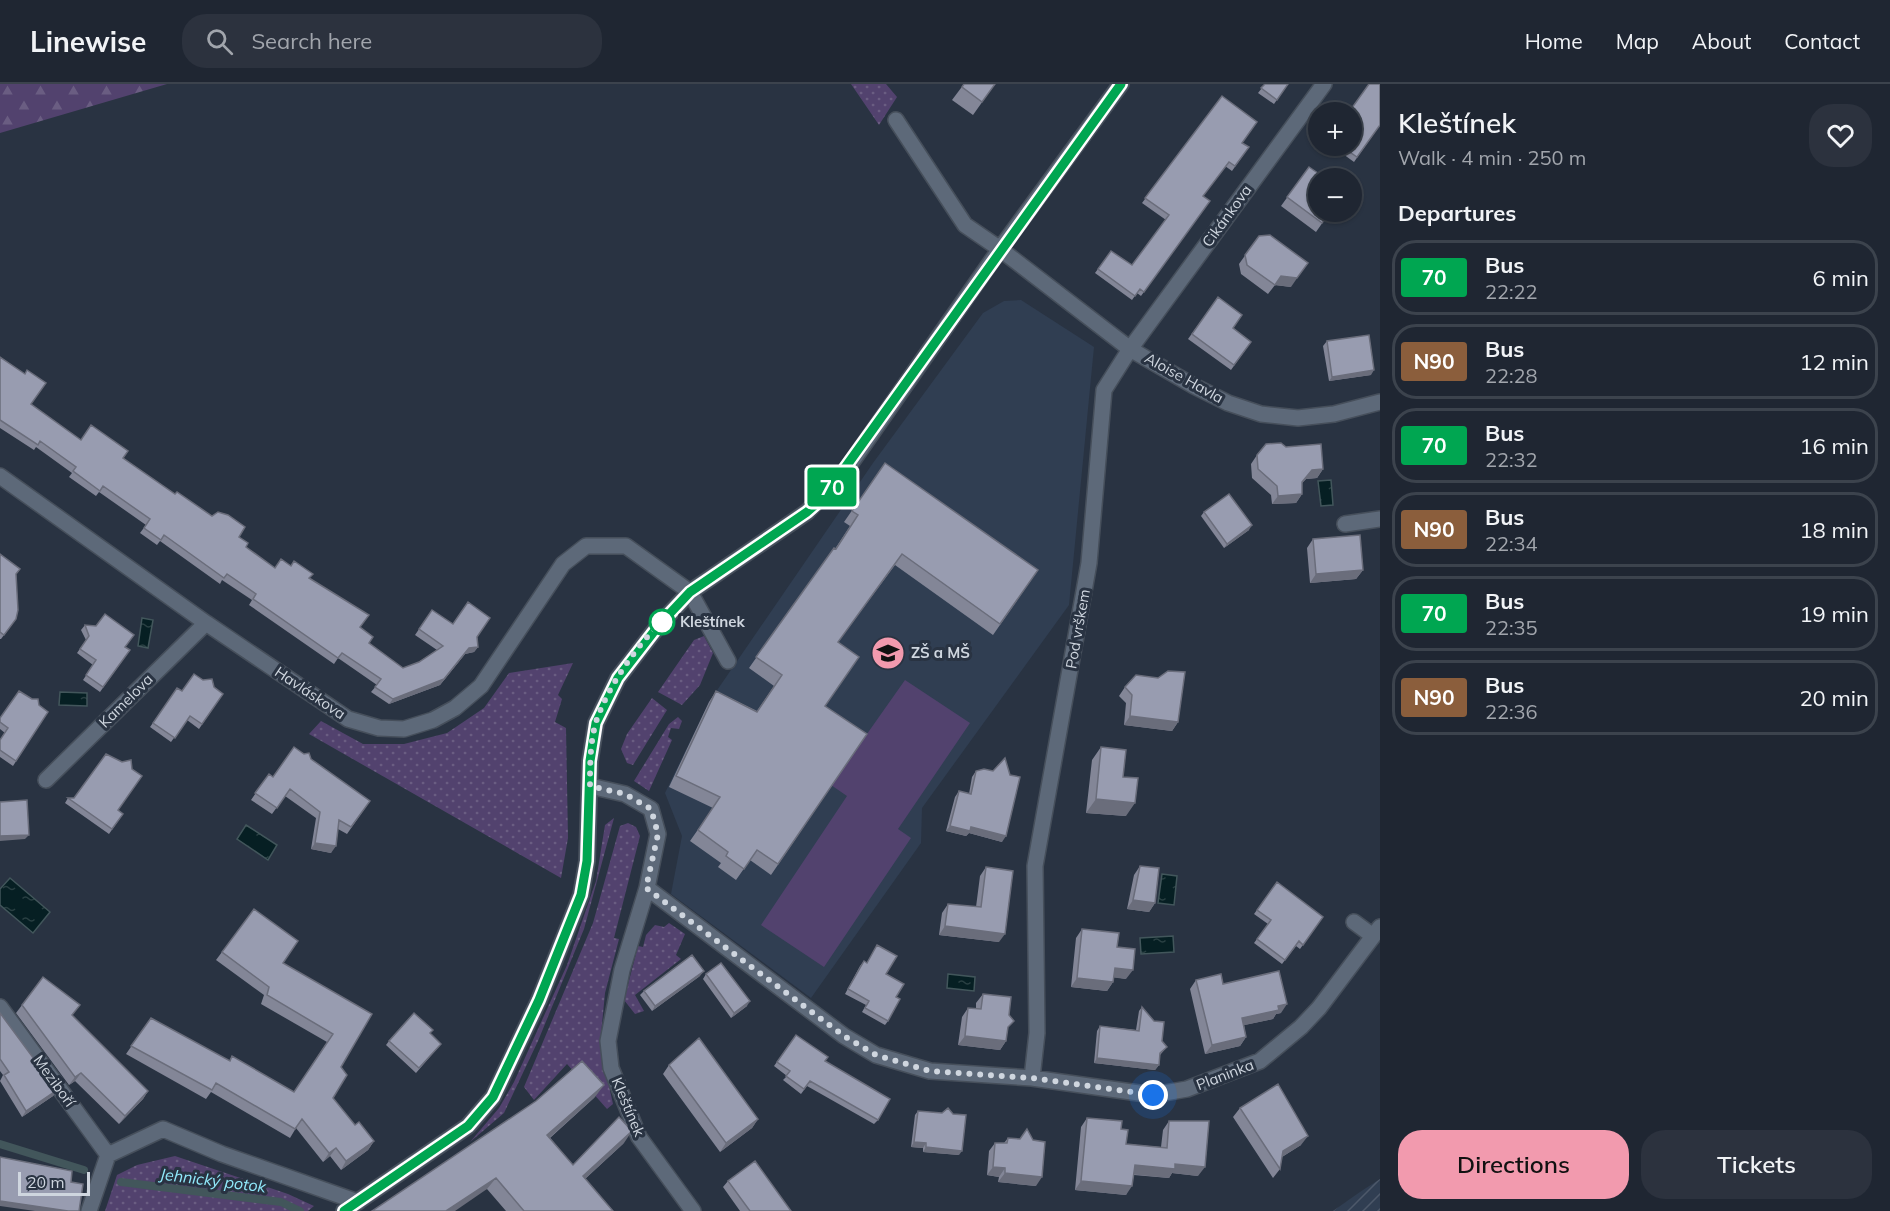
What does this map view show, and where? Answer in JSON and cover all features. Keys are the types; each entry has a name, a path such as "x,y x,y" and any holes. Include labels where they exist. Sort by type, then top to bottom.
{"street":[{"path":"344,1211 468,1126 493,1097 539,1000 581,895 587,861 590,761 596,723 605,701 635,655 690,592 807,512 824,497 844,473 1000,249 1121,84"},
{"name":"Cikánkova","path":"1130,349 1324,84"},
{"path":"896,120 965,225 1000,249 1130,349"},
{"name":"Aloise Havla","path":"1130,349 1227,403 1261,414 1298,418 1334,414 1380,402"},
{"name":"Pod vrškem","path":"1032,1078 1037,1033 1035,866 1089,563 1104,390 1130,349"},
{"name":"Havláskova","path":"0,476 206,623 348,719 379,728 404,729 433,720 455,708 481,686 563,564 586,546 626,546 690,592"},
{"path":"1345,524 1380,519"},
{"path":"690,592 728,661"},
{"name":"Kamelova","path":"46,780 206,623"},
{"name":"Kleštínek","path":"590,786 625,794 651,809 658,834 646,888 611,1017 608,1041 611,1068 639,1137 693,1211"},
{"name":"Planinka","path":"646,888 844,1036 876,1055 930,1071 1032,1078 1153,1095 1187,1089 1220,1079 1260,1061 1301,1027 1319,1008 1377,932 1354,922"},
{"name":"Meziboří","path":"0,1007 108,1155"},
{"path":"89,1211 108,1155 163,1129 222,1154 358,1202"}],"shaded area":[{"name":"ZŠ a MŠ","path":"1021,300 1094,347 1069,605 922,808 921,843 811,998 671,894 682,836 665,793 709,702 873,463 983,313 1004,301"},
{"path":"1380,1179 1380,1211 1333,1211 1360,1192"}],"green space":[{"path":"0,84 167,84 0,133"},
{"path":"851,84 886,84 897,97 879,125"},
{"path":"704,636 713,653 700,685 682,705 658,692 694,640"},
{"path":"573,663 558,695 562,699 555,722 566,728 568,838 561,878 309,734 321,721 363,744 404,744 447,733 484,708 509,673"},
{"path":"905,680 970,723 898,829 911,838 824,967 761,925 847,796 831,785"},
{"path":"652,698 667,710 633,765 627,763 621,749 627,734"},
{"path":"678,717 682,721 679,729 671,728 668,737 672,740 649,791 634,781 669,724"},
{"path":"614,818 584,929 538,1041 504,1113 470,1142 499,1108 514,1082 567,965 596,881 605,825"},
{"path":"628,823 636,827 640,836 614,938 619,939 605,993 600,1045 613,1104 607,1109 567,1064 534,1100 524,1087 593,923 620,826"},
{"path":"669,923 685,934 676,955 681,959 635,995 644,1011 635,1014 624,1000 638,946 643,947 646,935 655,925 664,927"},
{"path":"175,1156 288,1194 314,1206 308,1211 105,1211 117,1175 137,1165"}],"water":[{"path":"1331,480 1333,505 1321,506 1318,481"},
{"path":"142,618 153,620 148,648 138,646"},
{"path":"60,692 87,693 87,706 59,705"},
{"path":"246,825 277,845 268,860 237,839"},
{"path":"1162,874 1177,876 1174,905 1158,903"},
{"path":"10,878 50,912 33,933 0,905 0,889"},
{"path":"1173,936 1174,952 1141,954 1140,938"},
{"path":"948,974 975,977 974,991 947,988"}],"building":[{"path":"964,84 995,84 982,102 962,87"},
{"path":"1265,84 1288,84 1277,100 1261,88"},
{"path":"1369,84 1380,84 1380,125 1362,150 1362,102 1356,102"},
{"path":"1222,96 1257,122 1242,143 1249,147 1235,166 1229,162 1203,196 1210,201 1144,292 1140,289 1135,296 1098,269 1111,251 1132,265 1169,215 1145,198"},
{"path":"1308,168 1308,213 1287,197"},
{"path":"1270,235 1308,263 1297,278 1281,276 1275,285 1247,265 1245,255 1259,236"},
{"path":"1218,297 1242,315 1233,328 1251,342 1234,365 1192,334"},
{"path":"1369,335 1374,370 1332,377 1327,341"},
{"path":"0,357 25,374 27,370 46,383 31,404 81,440 91,425 128,451 123,458 175,494 177,492 212,516 218,512 228,515 245,527 239,537 248,543 246,547 275,568 281,559 291,566 294,561 313,574 309,578 369,615 360,627 373,637 369,643 403,668 419,662 443,646 419,629 432,610 453,624 468,602 490,618 477,637 478,647 469,648 444,679 393,699 375,687 381,679 342,653 338,658 253,599 256,594 227,574 224,578 164,535 161,540 144,528 150,519 103,486 100,491 73,471 76,467 40,441 38,445 0,420"},
{"path":"1281,443 1286,447 1321,444 1323,469 1312,470 1302,482 1302,494 1278,496 1277,486 1258,469 1257,455 1266,444"},
{"path":"885,463 1038,570 1000,624 902,554 838,642 859,657 825,706 867,734 778,864 757,850 744,869 726,856 728,852 698,830 720,797 676,776 716,691 757,712 782,675 756,657 834,548 836,549 858,515 852,511"},
{"path":"1229,494 1252,525 1227,544 1204,512"},
{"path":"1360,535 1363,570 1316,574 1313,539"},
{"path":"0,554 20,569 16,574 18,610 16,619 4,635 0,632"},
{"path":"105,614 134,635 125,647 130,650 103,687 86,675 96,660 80,649 89,636 85,625 96,626"},
{"path":"1168,671 1185,672 1178,722 1130,716 1132,695 1125,687 1136,675 1158,678"},
{"path":"194,674 203,680 212,679 214,687 223,694 202,724 190,716 175,738 153,723 177,688 182,691"},
{"path":"19,691 32,699 38,699 39,705 48,712 16,761 0,750 0,740 8,728 0,722 0,718"},
{"path":"294,747 304,754 309,753 311,759 370,801 351,827 339,820 336,846 315,843 320,812 290,789 277,808 255,793 269,774 273,777"},
{"path":"1101,747 1126,750 1123,777 1138,778 1135,803 1096,799"},
{"path":"106,754 122,762 131,760 132,769 142,776 118,810 123,814 112,829 68,798 74,798"},
{"path":"1005,758 1010,775 1020,777 1006,836 971,827 970,831 950,826 959,791 971,794 976,771 984,769 993,771"},
{"path":"27,800 29,835 0,836 0,802"},
{"path":"1140,866 1159,868 1155,903 1133,900"},
{"path":"986,867 1013,871 1005,934 945,926 948,904 981,907"},
{"path":"1277,882 1323,917 1303,945 1299,941 1285,960 1257,939 1271,920 1257,910"},
{"path":"254,909 298,941 283,963 372,1014 341,1067 347,1075 333,1098 355,1125 359,1122 374,1141 346,1161 336,1148 329,1153 302,1119 295,1129 216,1083 212,1090 131,1046 151,1018 230,1061 232,1056 294,1092 333,1034 267,995 269,987 222,952"},
{"path":"1082,929 1119,933 1117,947 1135,949 1133,970 1115,968 1113,982 1077,978"},
{"path":"877,945 897,956 886,974 904,984 896,997 900,999 888,1021 865,1008 869,1001 848,989 864,961 867,963"},
{"path":"692,955 704,971 655,1006 644,991"},
{"path":"721,963 750,1001 734,1013 706,974"},
{"path":"1279,971 1287,1004 1278,1006 1279,1010 1242,1018 1246,1037 1212,1045 1196,980 1221,974 1223,984"},
{"path":"43,977 80,1005 72,1015 148,1091 125,1116 81,1073 75,1077 22,1005"},
{"path":"983,994 1011,997 1009,1015 1014,1021 1008,1027 1006,1041 965,1036 968,1008 981,1009"},
{"path":"1142,1007 1154,1021 1164,1022 1162,1041 1167,1047 1160,1053 1159,1065 1097,1058 1100,1026 1139,1031"},
{"path":"0,1013 57,1090 26,1111 4,1075 9,1072 0,1059"},
{"path":"414,1013 433,1030 430,1033 441,1044 419,1068 389,1041"},
{"path":"796,1035 828,1057 825,1061 890,1099 878,1120 810,1081 804,1089 786,1076 790,1071 777,1062"},
{"path":"699,1038 758,1119 726,1143 669,1065"},
{"path":"582,1061 604,1085 547,1135 573,1165 619,1117 632,1131 583,1176 613,1211 524,1211 496,1178 446,1211 372,1211 536,1101"},
{"path":"1278,1084 1308,1136 1283,1151 1280,1169 1240,1108"},
{"path":"948,1108 953,1114 966,1115 962,1151 926,1147 926,1143 914,1142 918,1111 942,1113"},
{"path":"1087,1118 1122,1121 1121,1129 1128,1130 1126,1144 1167,1148 1169,1121 1209,1121 1205,1167 1175,1164 1175,1169 1135,1165 1132,1186 1081,1181"},
{"path":"1027,1129 1033,1140 1045,1142 1042,1177 1005,1173 1005,1168 993,1167 995,1143 1007,1143 1008,1138 1020,1139"},
{"path":"0,1157 72,1171 71,1182 83,1184 79,1211 0,1201"},
{"path":"755,1161 791,1211 750,1211 728,1181"}],"waterway":[{"name":"Jehnický potok","path":"0,1144 84,1170"},
{"name":"Jehnický potok","path":"121,1182 281,1202 300,1211"}],"bus line":[{"name":"70","path":"344,1211 468,1126 493,1097 539,1000 581,895 587,861 590,761 596,723 618,678 659,625 690,592 807,512 824,497 844,473 1000,249 1121,84"}],"place":[{"name":"Kleštínek","path":"662,622"},
{"name":"ZŠ a MŠ","path":"888,653"}],"route":[{"path":"662,622 618,678 605,701 596,723 590,761 590,786 625,794 651,809 658,834 646,888 844,1036 876,1055 930,1071 1032,1078 1116,1092 1153,1095"}]}
